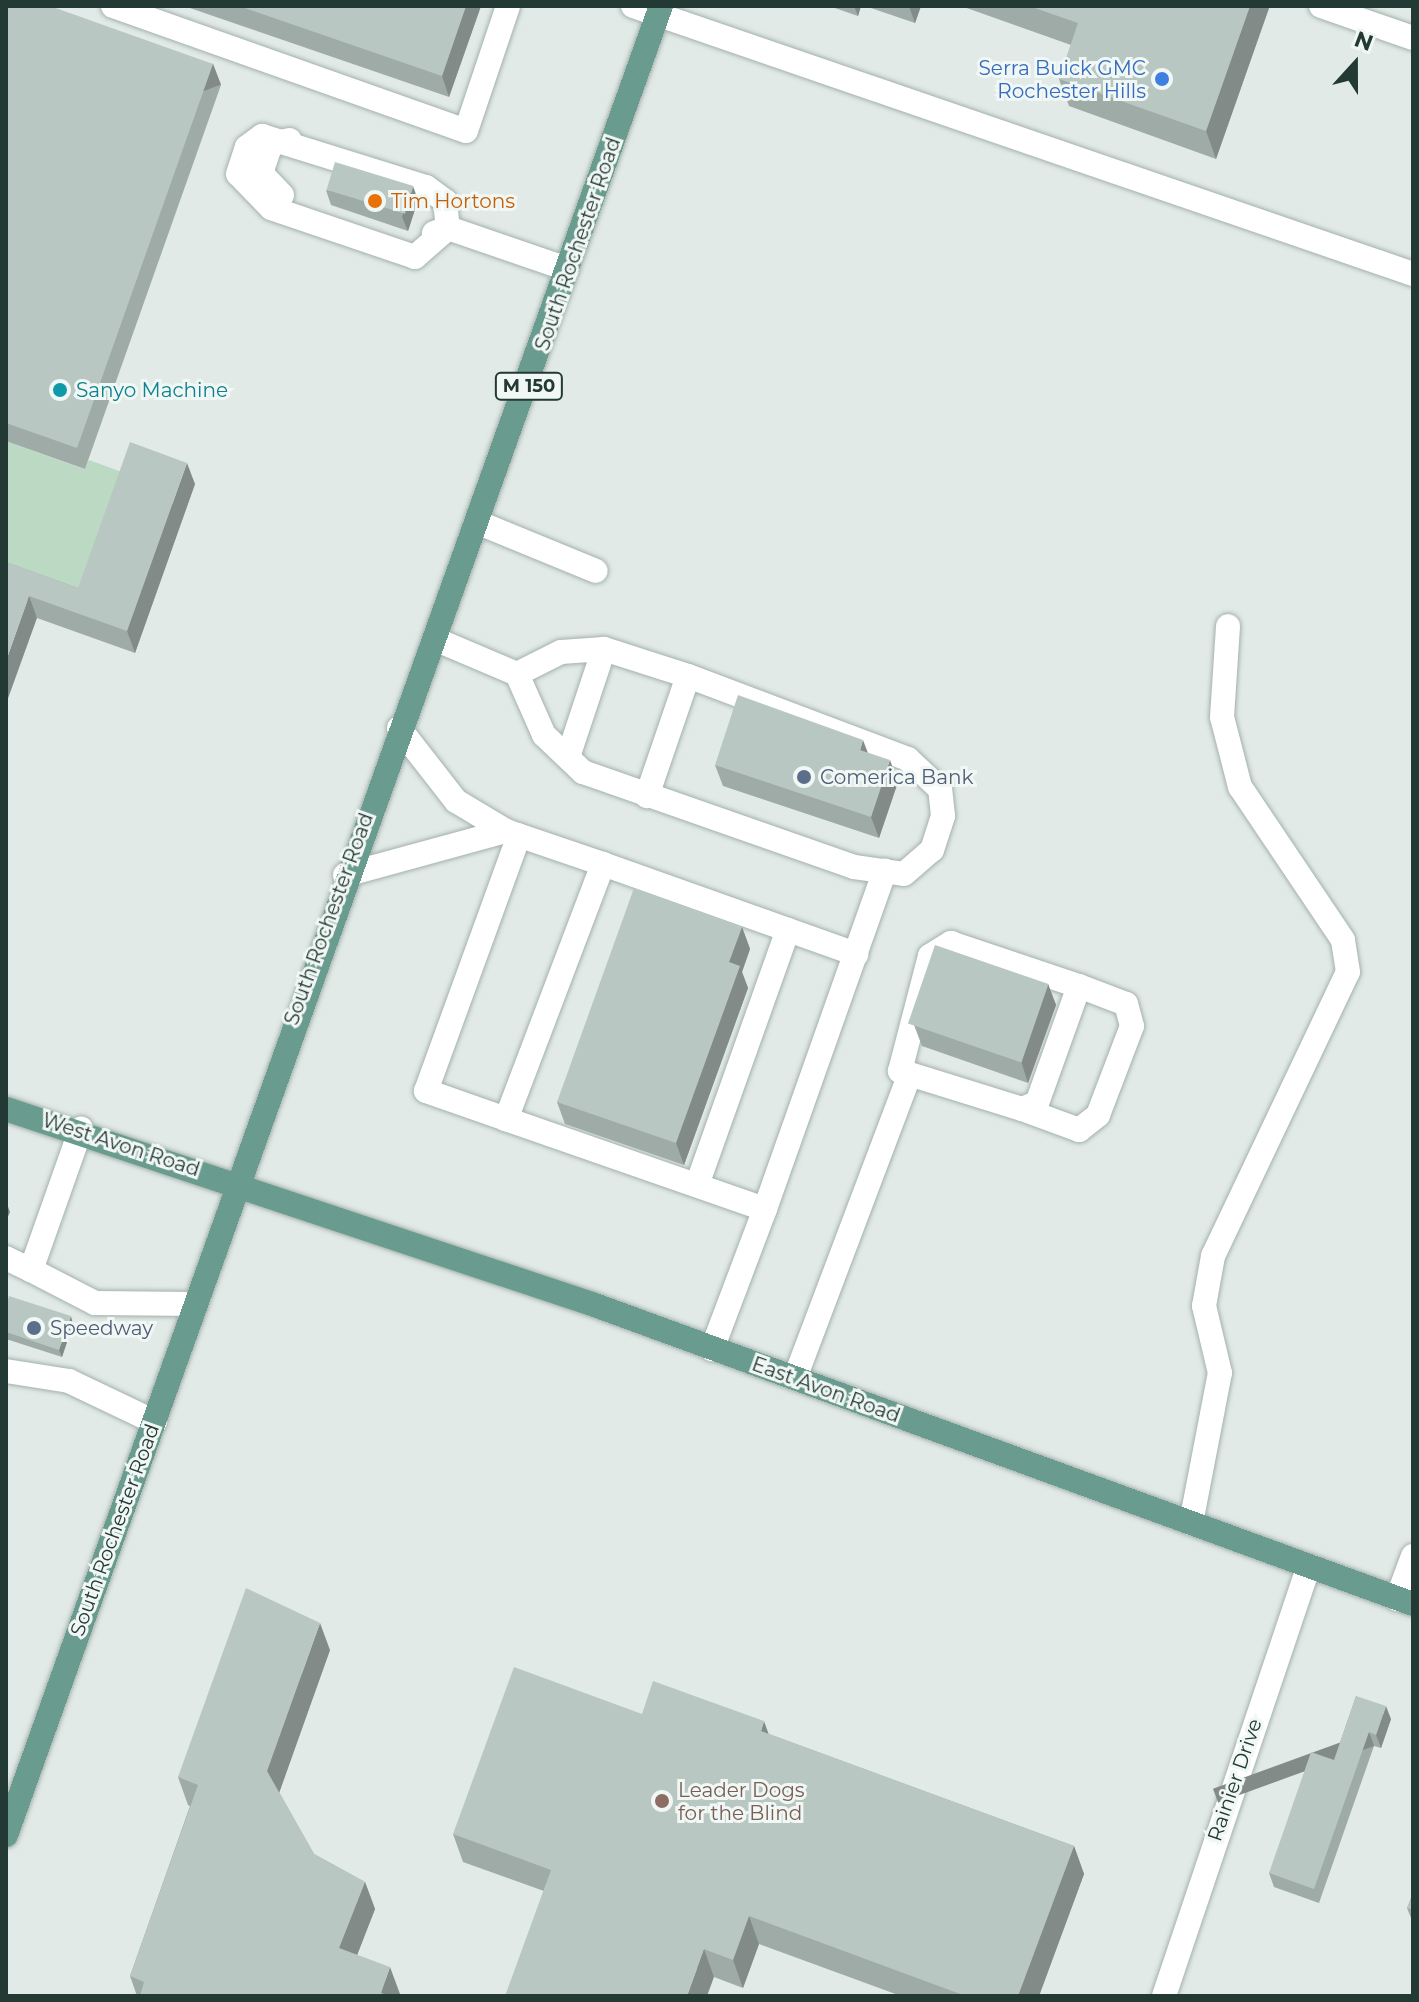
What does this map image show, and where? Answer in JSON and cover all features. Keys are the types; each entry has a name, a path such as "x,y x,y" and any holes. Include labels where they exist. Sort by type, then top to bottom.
{"main road":[{"name":"South Rochester Road","path":"9,1819 155,1422 345,875 399,728 437,640 660,10"},
{"name":"West Avon Road","path":"6,1109 81,1129 236,1184"},
{"name":"East Avon Road","path":"236,1184 795,1378 1405,1601"}],"street":[{"path":"113,6 466,131 508,6"},
{"path":"633,6 660,10 1413,274"},
{"path":"1321,6 1413,38"},
{"path":"262,136 290,140 426,187 445,201 448,228 415,257 271,208 238,174 247,147 262,136"},
{"path":"448,228 567,269"},
{"path":"479,523 596,571"},
{"path":"1191,1523 1220,1373 1204,1306 1213,1256 1348,972 1343,940 1240,787 1222,717 1228,626"},
{"path":"437,640 517,674 544,735 583,772 647,796 885,871 904,874 932,850 943,816 940,789 922,768 688,676 604,649 561,652 517,674"},
{"path":"568,757 604,649"},
{"path":"647,796 688,676"},
{"path":"399,728 456,801 512,833 856,954"},
{"path":"345,875 512,833"},
{"path":"512,833 426,1091 765,1209"},
{"path":"506,1119 603,864"},
{"path":"712,1349 885,871"},
{"path":"697,1185 788,930"},
{"path":"951,943 1079,986 1126,1004 1132,1026 1098,1115 1079,1130 900,1071 907,1028 930,956 951,943"},
{"path":"1022,1109 1037,1103 1079,986"},
{"path":"795,1378 909,1076"},
{"path":"31,1270 81,1129"},
{"path":"6,1258 95,1303 195,1304"},
{"path":"6,1371 69,1381 155,1422"},
{"path":"1405,1601 1413,1556"},
{"name":"Rainier Drive","path":"1164,1996 1309,1566"}],"green space":[{"path":"6,441 84,469 89,460 133,476 83,618 6,581"}],"building":[{"name":"Sanyo Machine","path":"6,6 50,6 213,64 77,448 6,423"},
{"path":"239,6 466,6 442,76"},
{"name":"Serra Buick GMC Rochester Hills","path":"1029,6 1250,6 1206,131 1059,79 1078,23"},
{"path":"335,162 413,186 405,214 327,190"},
{"path":"130,442 187,463 127,631 29,596 6,661 6,562 78,588"},
{"name":"Comerica Bank","path":"738,695 863,740 860,750 890,760 871,817 715,765"},
{"path":"634,888 742,927 729,962 740,966 676,1143 557,1102"},
{"path":"935,945 1048,984 1021,1063 908,1023"},
{"path":"9,1296 71,1316 59,1350 6,1332"},
{"path":"246,1588 320,1623 267,1771 314,1854 365,1882 339,1948 390,1967 381,1993 390,1996 140,1996 144,1982 130,1976 198,1785 178,1777"},
{"path":"514,1667 642,1714 653,1681 764,1721 761,1731 1074,1846 1018,1996 966,1996 749,1916 733,1960 704,1949 687,1996 505,1996 551,1870 453,1834"},
{"path":"1356,1696 1386,1706 1376,1735 1369,1732 1314,1889 1269,1873 1311,1752 1334,1760"},
{"path":"1413,1893 1413,1910 1407,1908"}],"place":[{"name":"Serra Buick GMC Rochester Hills","path":"1162,79"},
{"name":"Tim Hortons","path":"375,201"},
{"name":"Sanyo Machine","path":"60,390"},
{"name":"Comerica Bank","path":"804,777"},
{"name":"Speedway","path":"34,1328"},
{"name":"Leader Dogs for the Blind","path":"662,1801"}]}
